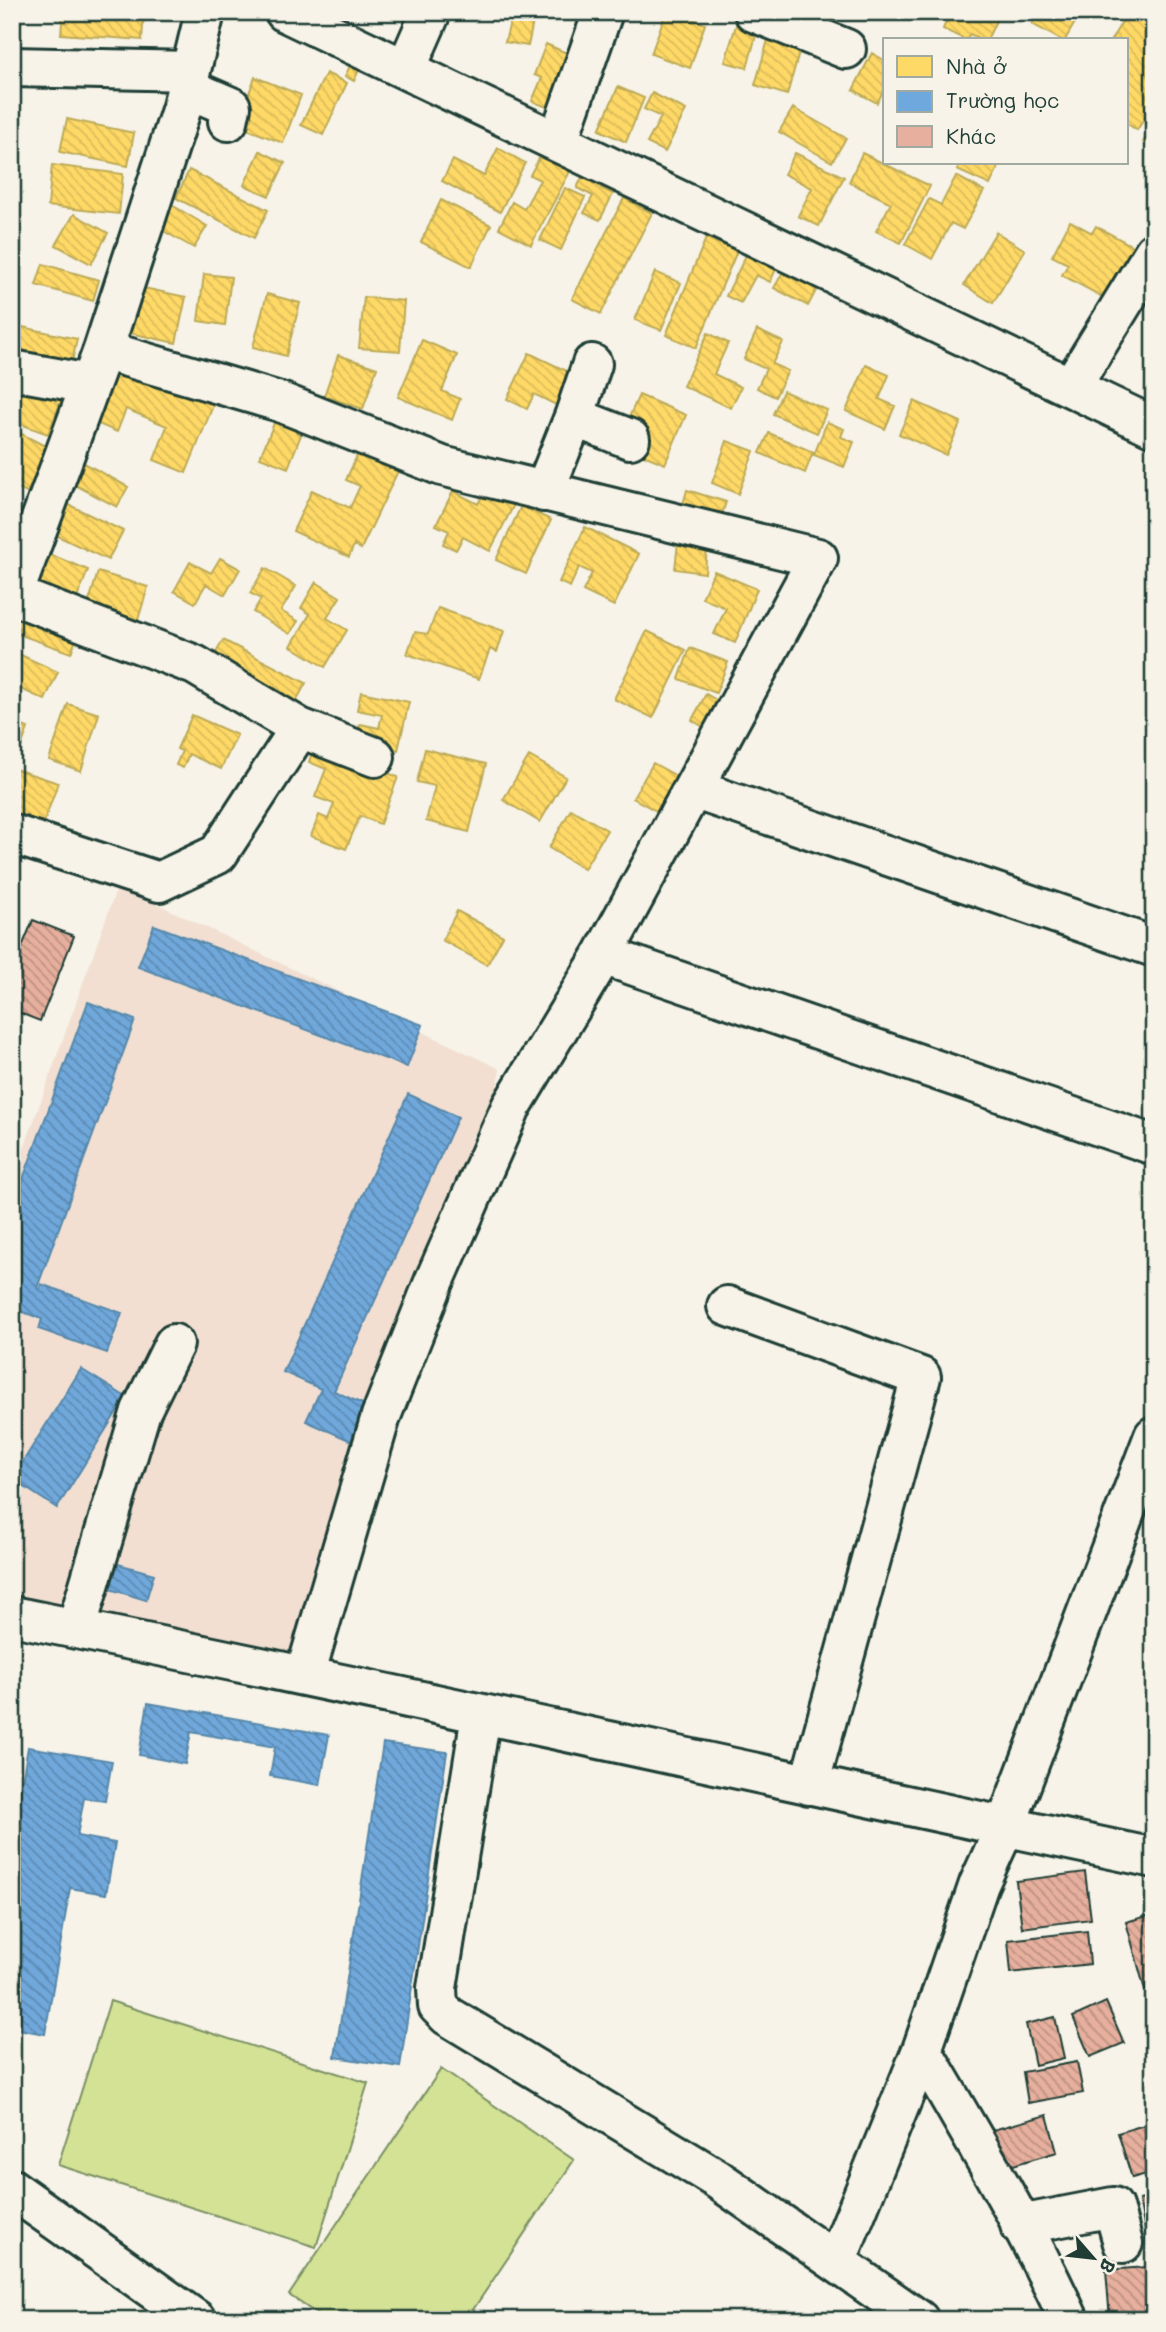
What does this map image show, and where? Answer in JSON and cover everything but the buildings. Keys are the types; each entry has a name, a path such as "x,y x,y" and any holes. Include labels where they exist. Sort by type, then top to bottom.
{"street":[{"path":"205,12 189,80 96,367 13,597 195,665 300,727 374,757"},
{"path":"285,12 1154,427"},
{"path":"406,69 431,12"},
{"path":"558,141 603,12"},
{"path":"754,12 846,49"},
{"path":"12,67 189,80 231,107 228,121"},
{"path":"1071,387 1154,252"},
{"path":"544,492 592,364"},
{"path":"12,370 96,367 280,402 442,466 818,558 603,955 511,1107 434,1282 381,1416 305,1675"},
{"path":"574,417 630,439"},
{"path":"12,834 159,882 218,854 300,727"},
{"path":"693,789 1154,947"},
{"path":"603,955 1154,1145"},
{"path":"727,1306 921,1377 809,1786"},
{"path":"76,1629 141,1411 174,1344"},
{"path":"836,2262 922,2050 979,1884 1005,1827 1154,1436"},
{"path":"12,1616 305,1675 809,1786 1154,1858"},
{"path":"481,1715 437,1988 438,2006 448,2016 717,2179 919,2320"},
{"path":"922,2050 1052,2283 1069,2320"},
{"path":"12,2189 196,2320"},
{"path":"1020,2225 1113,2207 1123,2243"}],"shaded area":[{"path":"118,885 500,1069 493,1114 296,1663 12,1596 12,1447 21,1411 12,1406 12,1182"}],"green space":[{"path":"110,2001 368,2083 316,2247 58,2165"},
{"path":"441,2069 574,2160 466,2320 326,2320 289,2295"}]}
